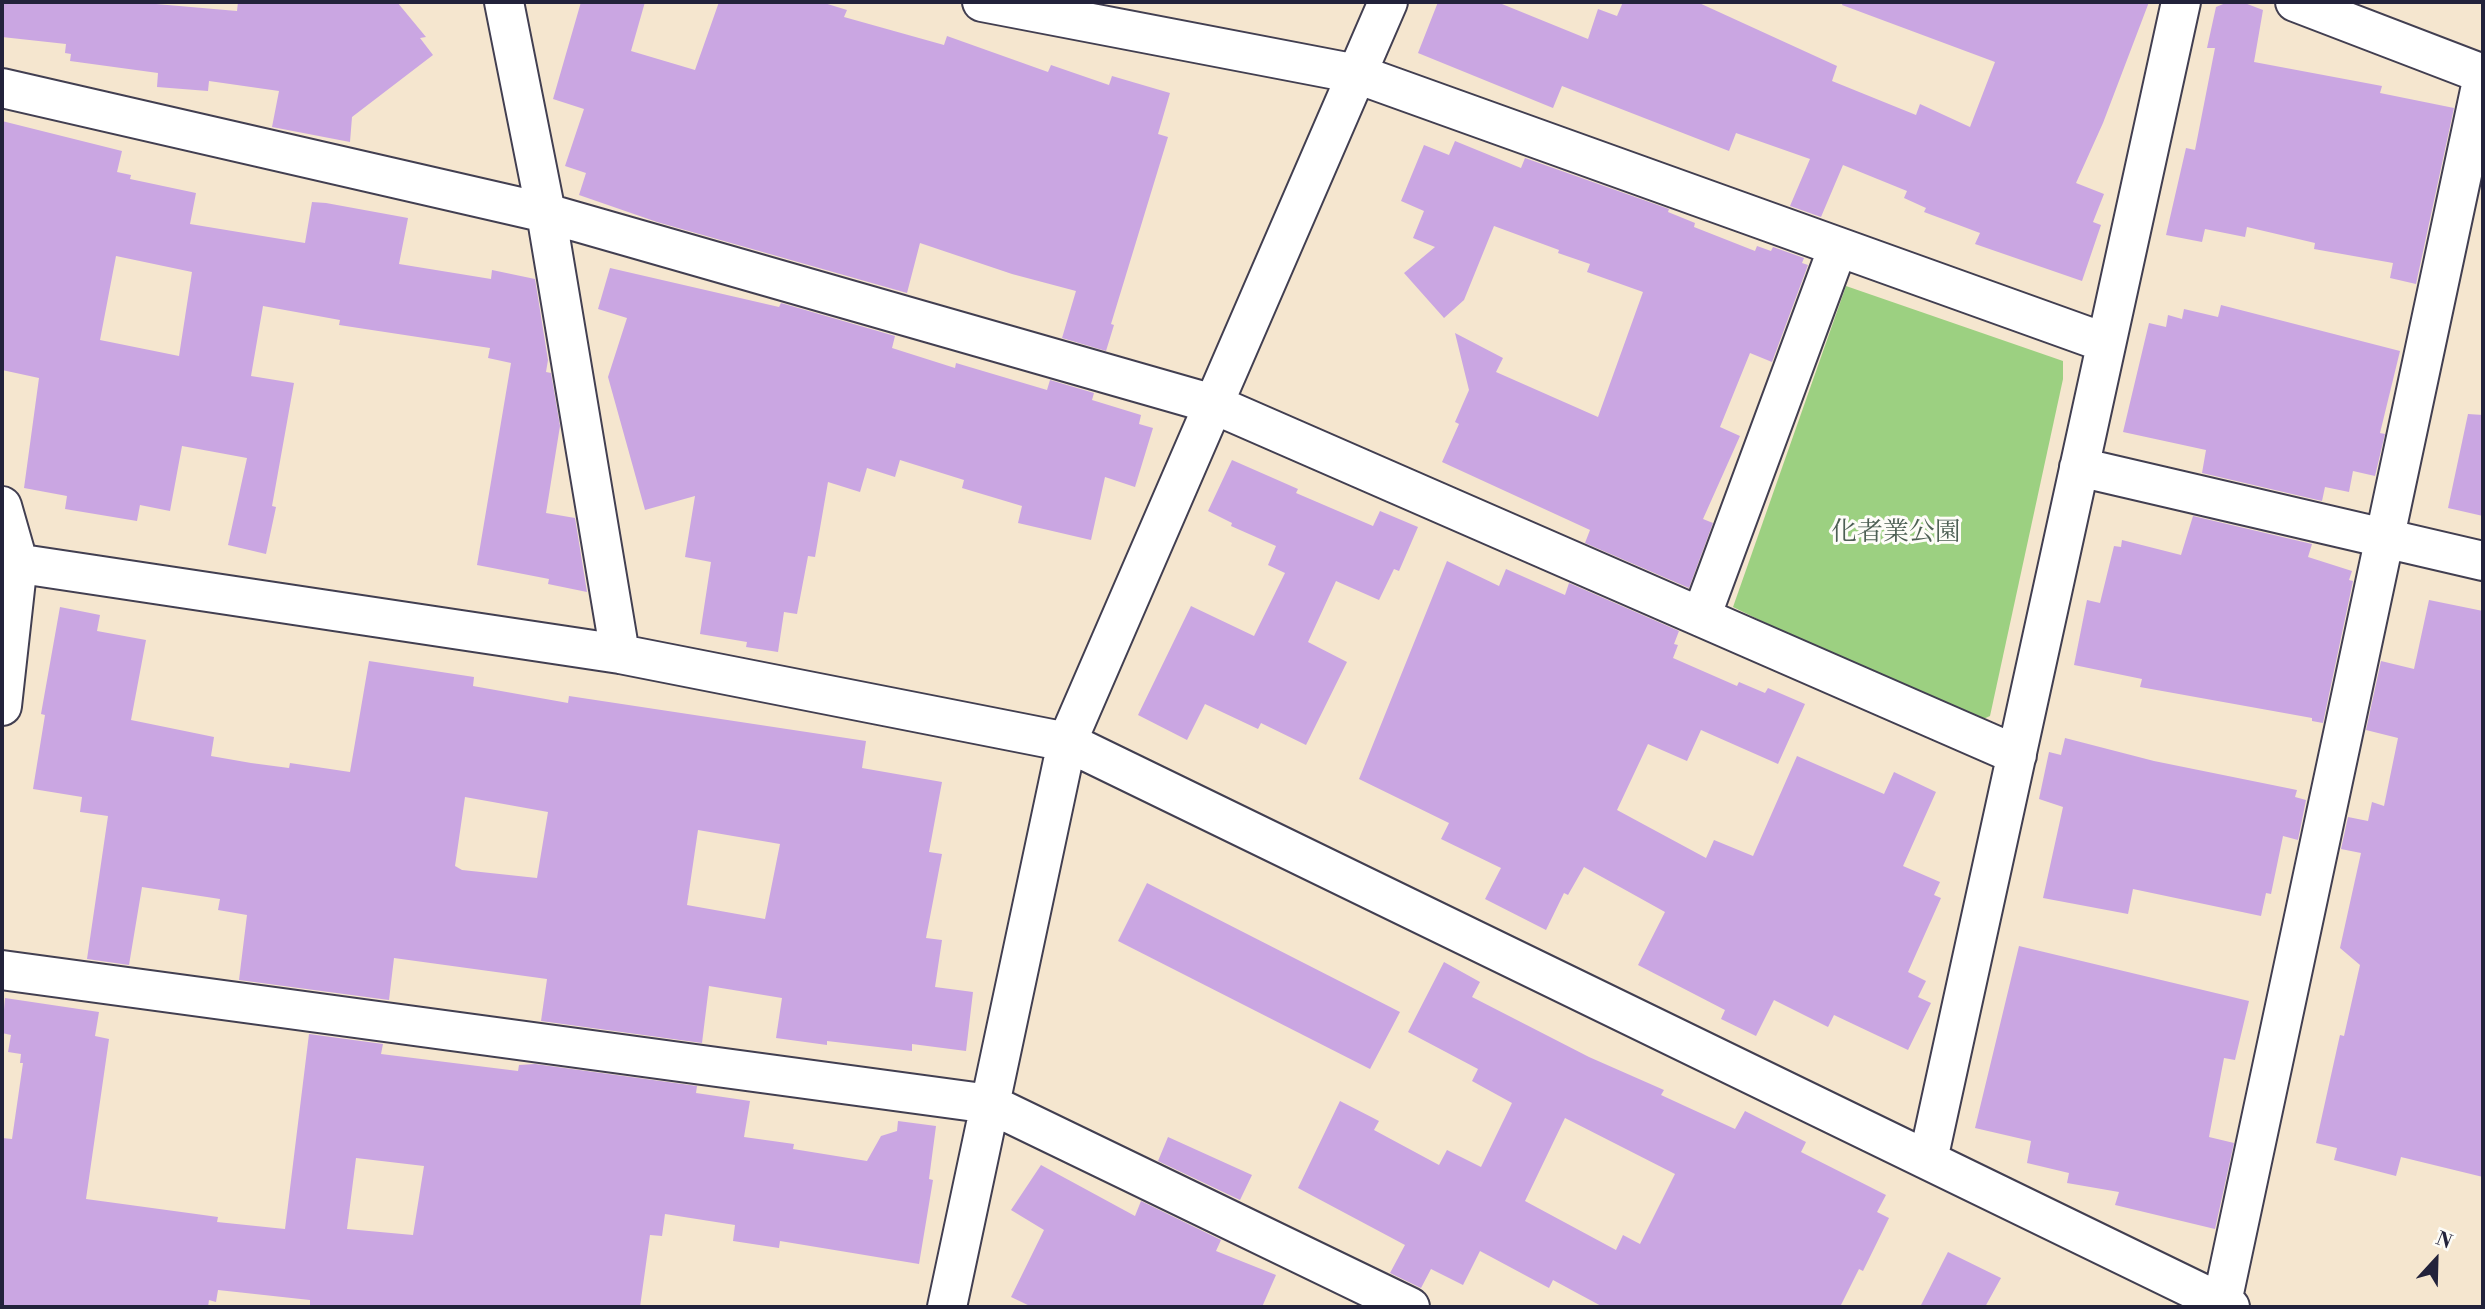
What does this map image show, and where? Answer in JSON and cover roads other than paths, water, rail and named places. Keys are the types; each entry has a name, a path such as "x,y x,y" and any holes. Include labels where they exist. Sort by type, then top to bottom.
{"street":[{"path":"504,2 546,213 620,654"},
{"path":"982,2 1357,74 2106,343"},
{"path":"947,1307 1068,742 1388,2"},
{"path":"1928,1160 2181,2"},
{"path":"10,561 620,654 1068,742 2225,1306 2483,75 2295,2"},
{"path":"2,88 546,213 1213,404 2017,755"},
{"path":"1701,617 1838,247"},
{"path":"2079,467 2483,561"},
{"path":"2,506 10,561 2,706"},
{"path":"2,971 990,1104 1410,1307"}],"park label":[{"name":"化者業公園","path":"1896,534"}]}
